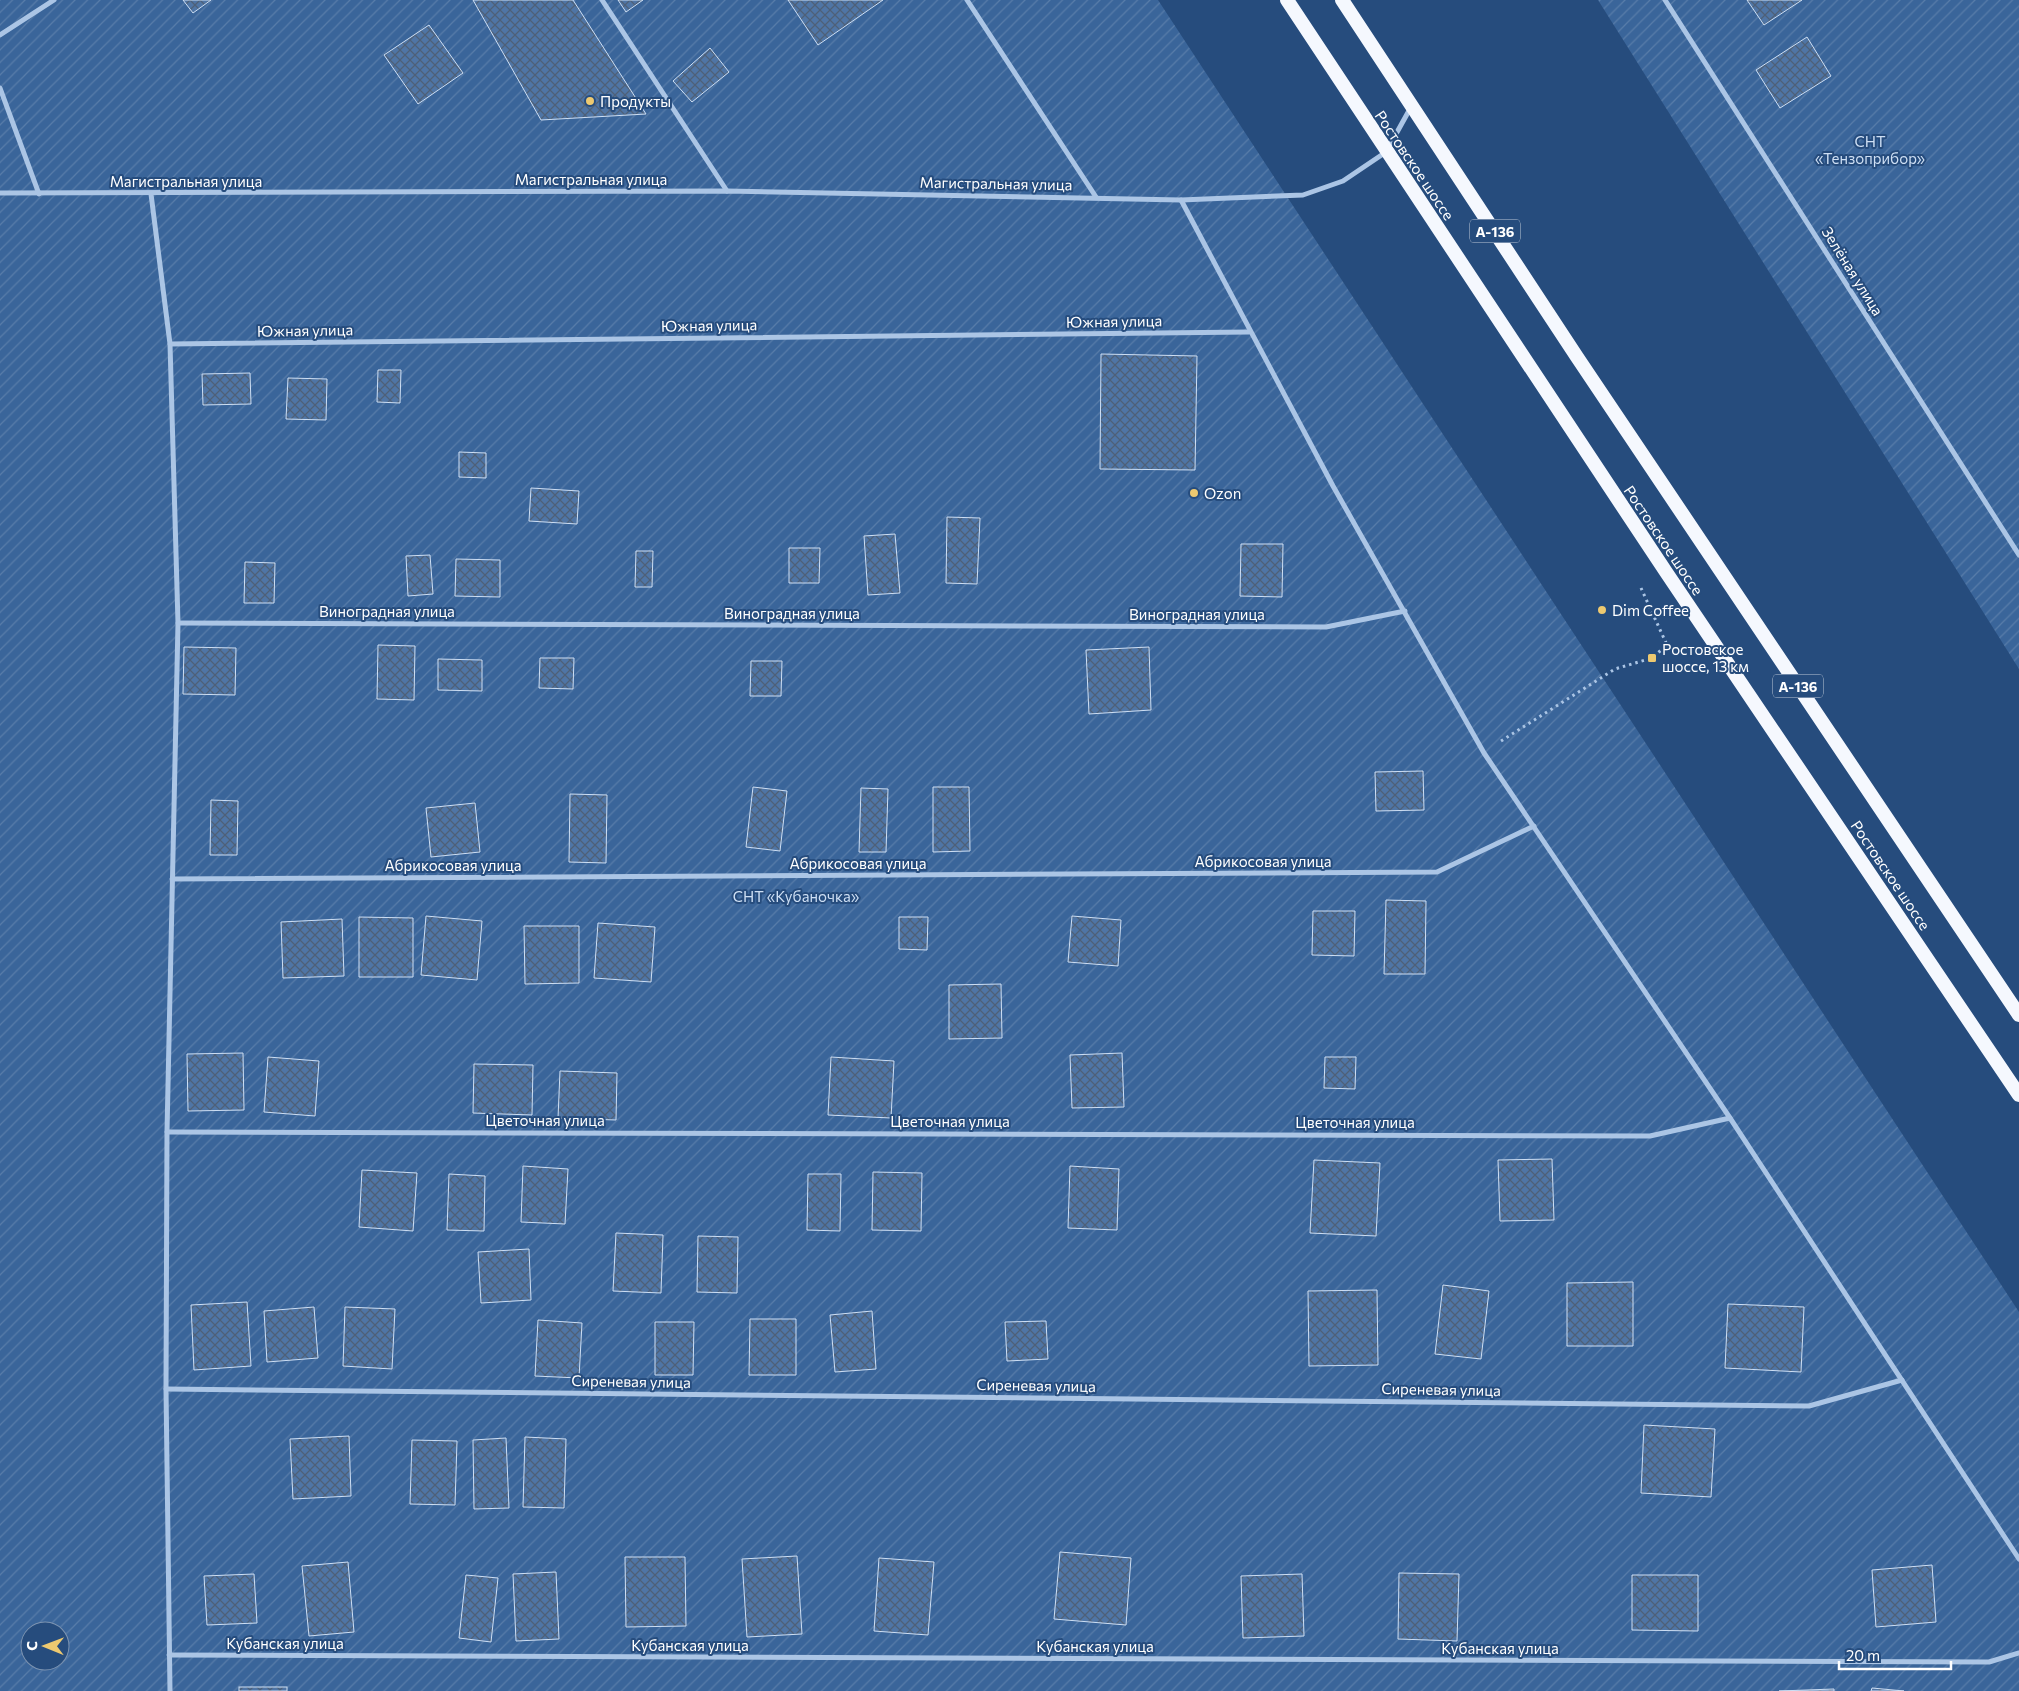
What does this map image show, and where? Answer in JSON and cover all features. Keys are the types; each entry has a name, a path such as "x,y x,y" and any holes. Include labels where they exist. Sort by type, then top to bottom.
{"highway":[{"name":"Ростовское шоссе","path":"1287,0 1386,152 2019,1095"},
{"name":"Ростовское шоссе","path":"1342,0 1578,357 2019,1015"}],"street":[{"path":"0,35 54,0"},
{"path":"602,0 727,191"},
{"path":"967,0 1096,198"},
{"name":"Зелёная улица","path":"1666,0 2019,556"},
{"path":"0,88 39,194"},
{"path":"1386,152 1412,105"},
{"name":"Магистральная улица","path":"0,193 727,191 1181,200 1303,195 1344,181 1386,152"},
{"path":"151,194 170,344 178,623 167,1132 166,1389 170,1691"},
{"path":"1181,200 1332,486 1484,752 1730,1118 2019,1558"},
{"name":"Южная улица","path":"170,344 1249,332"},
{"name":"Виноградная улица","path":"178,623 1326,627 1405,611"},
{"name":"Абрикосовая улица","path":"172,879 1436,872 1534,826"},
{"name":"Цветочная улица","path":"167,1132 1650,1136 1730,1118"},
{"name":"Сиреневая улица","path":"166,1389 1809,1406 1902,1380"},
{"name":"Кубанская улица","path":"170,1655 1989,1662 2019,1653"}],"path":[{"path":"1484,752 1615,668 1652,658 1667,645 1641,588"}],"green space":[{"name":"СНТ «Кубаночка»","path":"0,0 1158,0 2019,1312 2019,1691 0,1691"},
{"name":"СНТ «Тензоприбор»","path":"1598,0 2019,0 2019,669"}],"building":[{"path":"183,0 211,0 193,13"},
{"path":"473,0 573,0 646,114 541,120"},
{"path":"618,0 643,0 626,12"},
{"path":"788,0 883,0 818,45"},
{"path":"1747,0 1802,0 1764,25"},
{"path":"429,25 463,73 418,104 384,55"},
{"path":"1807,37 1831,76 1780,108 1756,70"},
{"path":"710,48 729,72 692,102 673,81"},
{"path":"1101,354 1197,356 1195,470 1100,469"},
{"path":"378,370 401,370 400,403 377,402"},
{"path":"250,373 251,404 203,405 202,374"},
{"path":"288,378 327,379 326,420 286,419"},
{"path":"459,452 486,453 486,478 459,477"},
{"path":"531,488 579,491 577,524 529,521"},
{"path":"947,517 980,518 977,584 946,583"},
{"path":"895,534 900,593 868,595 864,536"},
{"path":"1241,544 1283,544 1282,597 1240,596"},
{"path":"789,548 820,548 819,583 789,583"},
{"path":"636,551 653,551 652,587 635,587"},
{"path":"430,555 433,594 408,596 406,556"},
{"path":"456,559 500,560 500,597 455,596"},
{"path":"245,562 275,563 274,603 244,603"},
{"path":"378,645 415,646 414,700 377,699"},
{"path":"184,647 236,648 235,695 183,694"},
{"path":"1149,647 1151,710 1089,714 1086,650"},
{"path":"540,658 574,658 573,689 539,688"},
{"path":"438,659 482,660 482,691 438,690"},
{"path":"751,661 782,661 781,696 750,696"},
{"path":"1423,771 1424,810 1376,811 1375,772"},
{"path":"753,787 787,791 780,851 746,847"},
{"path":"933,787 969,787 970,851 933,852"},
{"path":"861,788 888,789 886,852 859,852"},
{"path":"570,794 607,795 606,863 569,862"},
{"path":"211,800 238,801 237,855 210,855"},
{"path":"475,803 480,852 431,857 426,808"},
{"path":"1386,900 1426,901 1425,974 1384,974"},
{"path":"1313,911 1355,911 1354,956 1312,955"},
{"path":"426,916 482,921 477,980 421,975"},
{"path":"1072,916 1121,920 1118,966 1068,962"},
{"path":"359,917 413,918 413,977 359,977"},
{"path":"899,917 928,917 927,950 899,949"},
{"path":"342,919 344,976 283,978 281,922"},
{"path":"598,923 655,927 651,982 594,978"},
{"path":"524,926 579,926 579,983 525,984"},
{"path":"1001,984 1002,1038 949,1039 949,985"},
{"path":"243,1053 244,1110 188,1111 187,1054"},
{"path":"1122,1053 1124,1107 1072,1108 1070,1055"},
{"path":"268,1057 319,1061 315,1116 264,1112"},
{"path":"831,1057 894,1061 891,1118 828,1115"},
{"path":"1325,1057 1356,1057 1355,1089 1324,1088"},
{"path":"474,1064 533,1065 532,1115 473,1113"},
{"path":"560,1071 617,1073 616,1120 558,1118"},
{"path":"1552,1159 1554,1220 1500,1221 1498,1160"},
{"path":"1314,1160 1380,1163 1376,1236 1310,1233"},
{"path":"523,1166 568,1169 565,1224 521,1222"},
{"path":"1070,1166 1119,1169 1117,1230 1068,1228"},
{"path":"362,1170 417,1173 413,1231 359,1227"},
{"path":"873,1172 922,1173 921,1231 872,1230"},
{"path":"449,1174 485,1176 484,1231 447,1230"},
{"path":"808,1174 841,1174 840,1231 807,1230"},
{"path":"616,1233 663,1235 661,1293 613,1291"},
{"path":"698,1236 738,1237 737,1293 697,1292"},
{"path":"529,1249 531,1300 481,1303 478,1252"},
{"path":"1633,1282 1633,1346 1567,1346 1567,1283"},
{"path":"1443,1285 1489,1291 1481,1359 1435,1354"},
{"path":"1377,1290 1378,1365 1309,1366 1308,1291"},
{"path":"247,1302 251,1366 194,1370 191,1305"},
{"path":"1728,1304 1804,1307 1801,1372 1725,1368"},
{"path":"314,1307 318,1358 267,1362 264,1311"},
{"path":"345,1307 395,1309 392,1369 343,1366"},
{"path":"872,1311 876,1369 835,1372 830,1315"},
{"path":"750,1319 796,1319 796,1375 749,1375"},
{"path":"538,1320 582,1323 579,1378 535,1376"},
{"path":"1046,1321 1048,1359 1007,1361 1005,1322"},
{"path":"655,1322 694,1322 693,1375 655,1375"},
{"path":"1644,1425 1715,1429 1711,1497 1641,1493"},
{"path":"349,1436 351,1496 293,1499 290,1439"},
{"path":"525,1437 566,1439 564,1508 523,1507"},
{"path":"506,1438 509,1508 474,1509 473,1440"},
{"path":"412,1440 457,1441 455,1505 410,1504"},
{"path":"1060,1552 1131,1558 1126,1625 1054,1619"},
{"path":"797,1556 802,1634 747,1637 742,1559"},
{"path":"625,1557 685,1557 686,1626 626,1627"},
{"path":"879,1558 934,1562 928,1635 874,1631"},
{"path":"348,1562 354,1632 309,1636 302,1566"},
{"path":"1932,1565 1936,1622 1876,1627 1872,1570"},
{"path":"556,1572 559,1639 516,1641 513,1574"},
{"path":"1399,1573 1459,1574 1457,1641 1398,1639"},
{"path":"254,1574 257,1623 207,1625 204,1576"},
{"path":"1302,1574 1304,1636 1243,1638 1241,1576"},
{"path":"466,1575 498,1578 491,1642 459,1638"},
{"path":"1632,1575 1698,1575 1698,1631 1632,1630"},
{"path":"239,1687 287,1687 287,1691 239,1691"},
{"path":"1872,1688 1904,1691 1871,1691"},
{"path":"1834,1689 1834,1691 1779,1691"}],"place":[{"name":"Продукты","path":"590,101"},
{"name":"Ozon","path":"1194,493"},
{"name":"Dim Coffee","path":"1602,610"},
{"name":"Ростовское шоссе, 13 км","path":"1652,658"}]}
